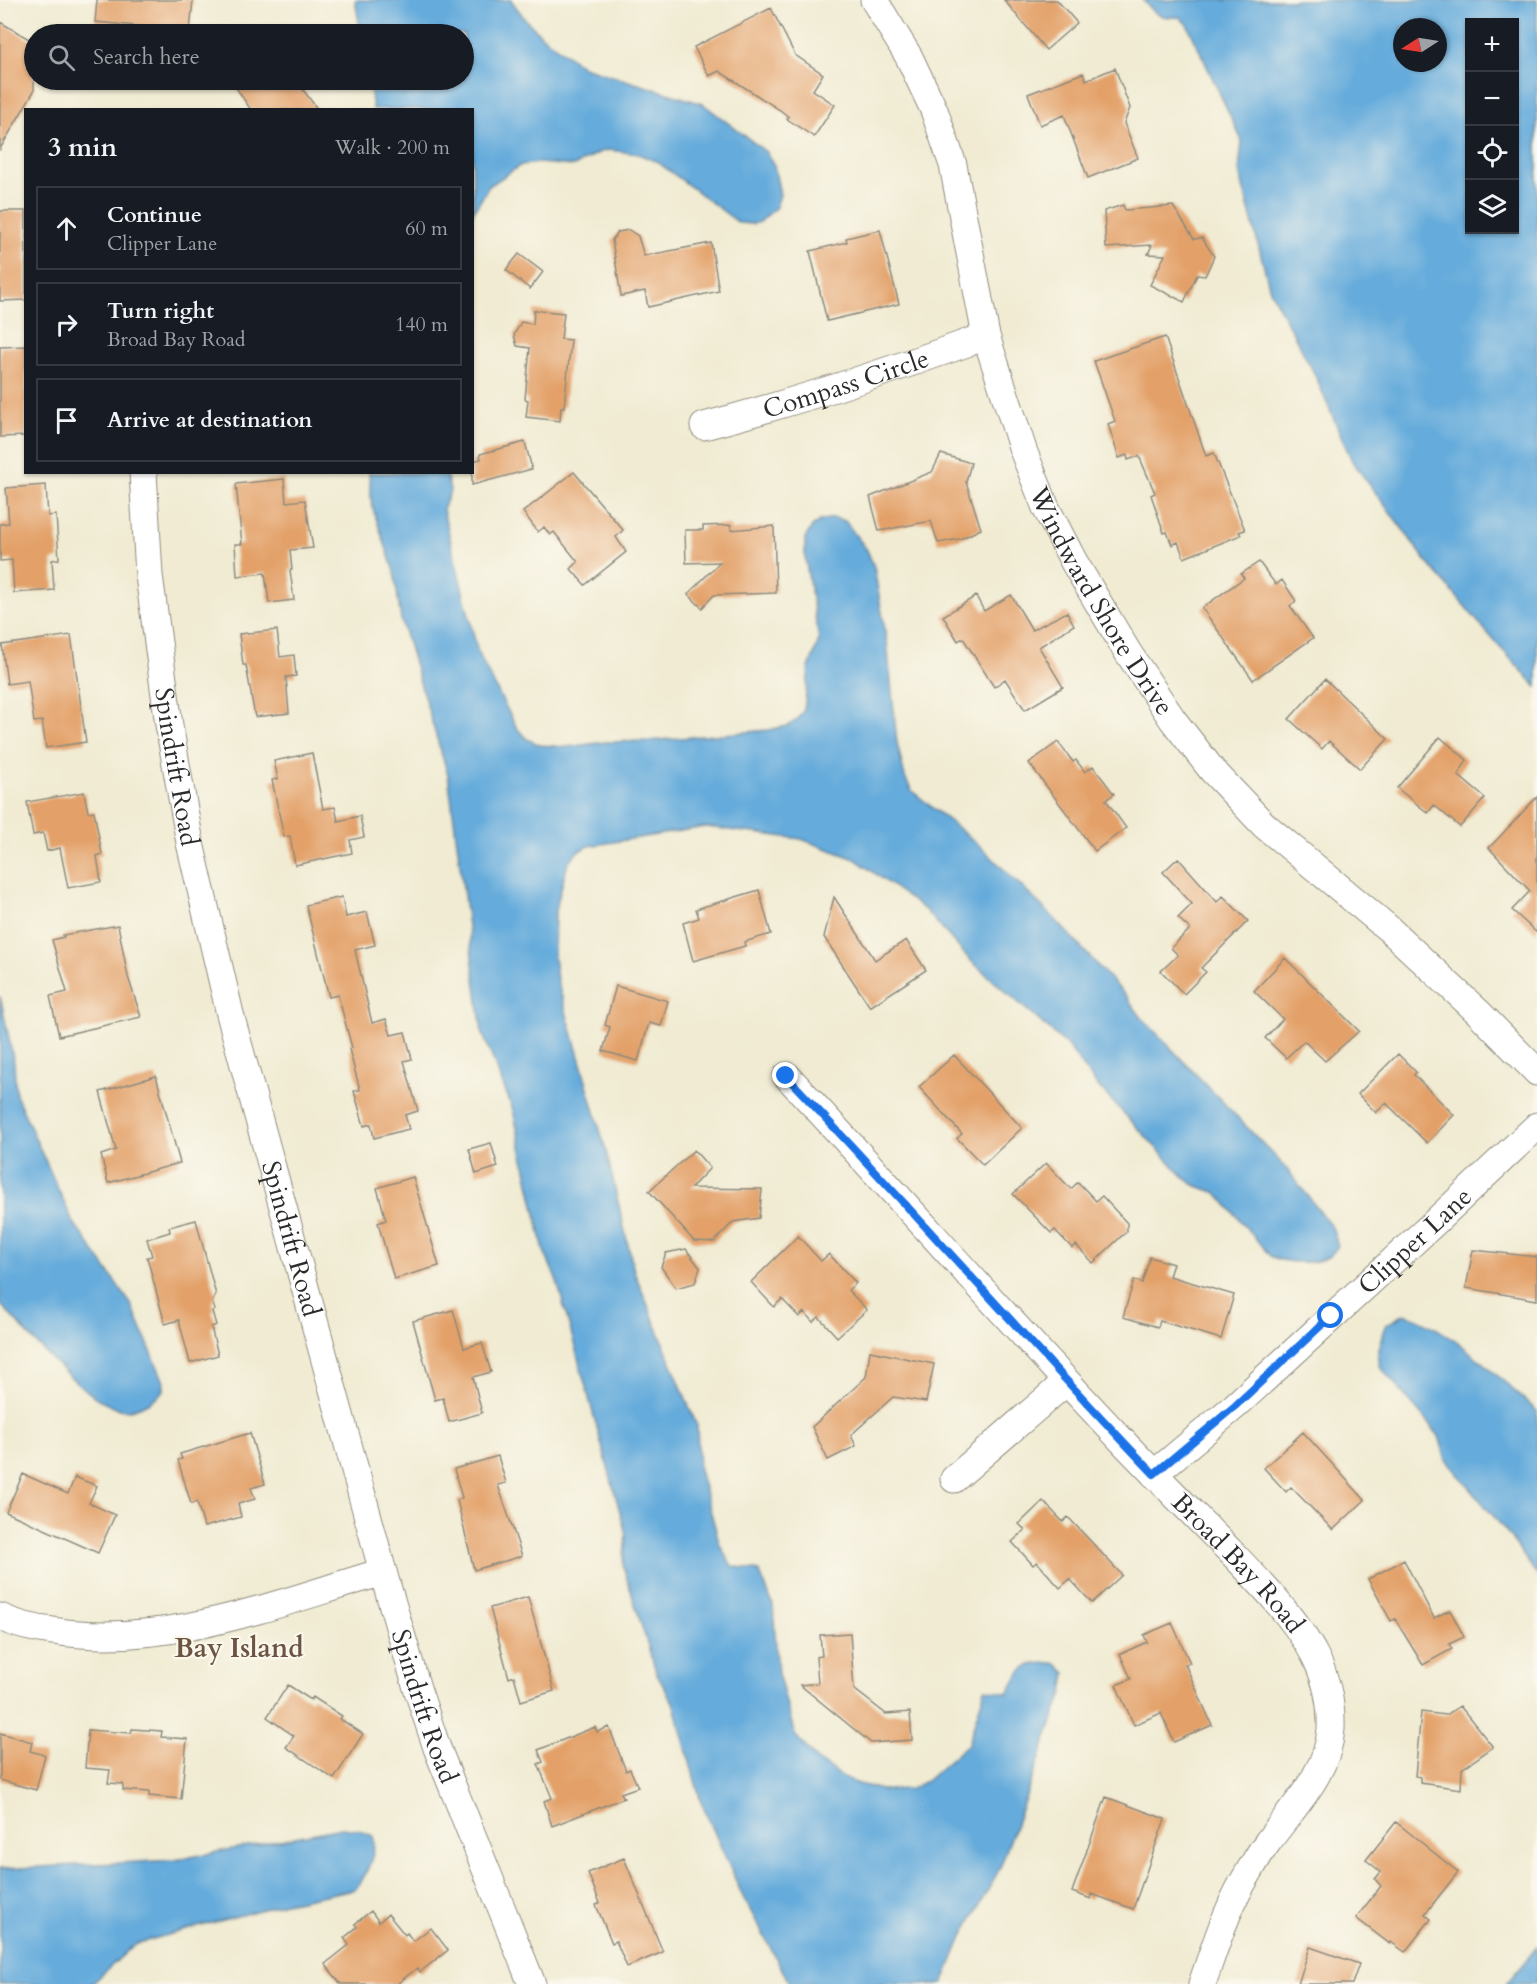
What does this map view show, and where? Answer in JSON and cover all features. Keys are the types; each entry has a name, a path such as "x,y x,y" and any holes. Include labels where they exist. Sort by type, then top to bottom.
{"street":[{"name":"Windward Shore Drive","path":"874,0 909,57 934,110 953,165 986,336 1023,450 1046,508 1074,562 1127,651 1173,720 1212,770 1264,825 1389,929 1478,1012 1537,1072"},
{"name":"Compass Circle","path":"704,426 870,378 986,336"},
{"name":"Spindrift Road","path":"143,474 149,575 169,725 190,843 230,1014 383,1572 437,1748 532,1984"},
{"name":"Broad Bay Road","path":"786,1076 895,1191 1066,1382 1259,1582 1291,1620 1315,1655 1326,1683 1330,1708 1331,1731 1324,1758 1313,1782 1265,1846 1241,1886 1221,1929 1202,1984"},
{"name":"Clipper Lane","path":"1154,1474 1235,1406 1537,1126"},
{"path":"954,1479 1066,1382"},
{"path":"0,1617 37,1629 78,1635 103,1636 168,1631 223,1619 383,1572"}],"water":[{"path":"355,0 511,0 542,36 583,67 703,104 766,152 774,165 780,195 776,207 760,222 739,223 656,161 638,154 610,150 600,152 574,166 539,163 521,165 489,186 474,211 474,108 373,108 370,90 474,90 474,24 359,24"},
{"path":"1143,0 1537,0 1537,687 1427,562 1352,461 1314,373 1270,290 1239,171 1242,141 1188,26 1180,17 1168,17 1155,13"},
{"path":"369,474 446,474 450,491 443,510 477,649 517,728 527,739 540,745 566,747 768,730 787,726 797,720 804,710 809,668 819,640 805,557 805,538 812,527 820,521 833,518 845,521 867,550 874,567 887,642 897,743 905,777 912,791 979,845 1052,916 1125,995 1142,1018 1287,1169 1332,1227 1338,1246 1322,1260 1299,1262 1270,1256 1217,1193 1194,1185 1184,1177 1096,1084 1068,1046 970,960 925,910 855,859 801,839 706,827 589,846 577,852 568,863 555,911 554,957 557,980 607,1154 634,1271 697,1426 699,1470 720,1545 732,1566 759,1571 773,1605 778,1673 795,1735 816,1759 849,1781 881,1790 911,1789 926,1781 968,1744 985,1689 1008,1693 1022,1671 1037,1663 1056,1663 1066,1673 1063,1693 1000,1868 960,1942 943,1984 790,1984 743,1897 701,1802 673,1702 657,1675 623,1566 626,1534 557,1281 544,1251 513,1110 482,1032 448,775 401,620 394,571 372,506"},
{"path":"0,996 14,1062 16,1095 72,1220 131,1304 164,1382 164,1390 161,1393 137,1408 127,1410 113,1407 96,1398 60,1367 0,1304"},
{"path":"1404,1314 1439,1330 1457,1342 1537,1411 1537,1575 1506,1531 1446,1460 1439,1436 1380,1366 1378,1353 1386,1325"},
{"path":"342,1828 359,1830 373,1836 370,1864 355,1889 285,1903 135,1944 92,1984 0,1984 0,1869 175,1860"},
{"path":"1537,1947 1537,1984 1506,1984"}],"building":[{"path":"97,0 193,0 191,24 95,22"},
{"path":"1004,0 1057,0 1077,23 1046,50"},
{"path":"771,8 795,55 823,74 813,90 835,105 814,137 787,119 789,117 780,110 719,71 709,76 694,47"},
{"path":"0,22 24,36 24,90 34,91 0,149"},
{"path":"1115,68 1130,108 1124,123 1138,158 1088,178 1064,115 1040,125 1028,94 1083,73 1086,80"},
{"path":"238,90 303,90 317,108 250,108"},
{"path":"1123,205 1125,210 1173,206 1194,239 1202,238 1214,256 1205,276 1197,275 1184,302 1150,285 1165,255 1148,254 1152,245 1106,248 1104,211"},
{"path":"0,211 24,211 24,300 0,301"},
{"path":"629,230 638,236 644,256 711,243 719,291 648,307 645,291 621,296 612,240 618,232"},
{"path":"880,230 899,304 827,321 810,251 847,242 846,238"},
{"path":"519,254 543,272 530,289 506,270"},
{"path":"534,310 564,313 561,339 571,340 564,407 561,407 560,421 526,417 528,400 525,399 530,348 517,346 514,335 521,322 533,324"},
{"path":"1165,337 1206,456 1214,453 1245,530 1239,532 1241,535 1184,558 1178,542 1172,545 1167,532 1164,533 1151,495 1155,493 1139,456 1128,460 1127,455 1119,458 1108,424 1115,421 1094,361"},
{"path":"24,346 24,436 0,437 0,347"},
{"path":"525,442 532,469 472,485 474,461 481,459 480,454"},
{"path":"941,454 971,463 966,482 981,529 960,539 938,543 931,521 879,531 870,497 932,472"},
{"path":"574,472 623,530 616,537 626,552 585,585 571,569 578,562 554,532 550,535 544,527 538,532 523,512"},
{"path":"284,479 286,502 305,500 313,548 290,550 294,600 269,603 265,573 237,576 235,544 242,544 236,484"},
{"path":"46,485 48,516 56,515 59,559 52,560 54,590 14,593 12,560 0,561 0,524 9,523 6,488"},
{"path":"731,525 731,530 774,526 776,593 714,595 702,608 688,594 720,562 686,563 685,530 703,530 703,526"},
{"path":"1259,562 1276,585 1282,580 1296,601 1290,606 1313,638 1253,680 1202,608 1244,578 1241,574"},
{"path":"1011,595 1032,630 1067,612 1074,625 1039,647 1063,687 1025,710 1005,679 994,687 963,638 958,641 943,616 976,596 984,611"},
{"path":"277,630 280,657 294,655 296,676 286,677 289,713 255,717 246,665 243,665 239,634"},
{"path":"71,635 86,742 46,748 42,721 34,722 28,681 7,684 2,645"},
{"path":"1325,679 1388,739 1360,769 1329,741 1322,749 1289,719"},
{"path":"1440,737 1467,760 1458,775 1485,798 1460,827 1434,805 1428,813 1397,788"},
{"path":"1058,742 1073,762 1076,760 1085,772 1093,766 1114,794 1106,800 1126,828 1095,851 1029,763"},
{"path":"312,753 323,809 335,807 338,821 360,816 364,837 350,840 352,853 295,865 290,836 284,837 272,780 278,779 274,761"},
{"path":"84,792 88,812 94,811 102,854 97,856 101,882 68,888 60,848 47,851 43,833 33,835 27,802"},
{"path":"1537,797 1537,933 1512,910 1530,891 1489,848"},
{"path":"1178,858 1217,902 1223,896 1248,921 1201,968 1206,972 1184,994 1161,971 1178,955 1171,948 1190,929 1178,918 1192,904 1163,872"},
{"path":"759,890 771,934 744,942 745,946 693,961 683,923 699,918 696,909"},
{"path":"342,897 346,917 367,912 375,945 355,950 372,1023 386,1019 391,1035 405,1032 412,1059 404,1061 418,1111 405,1115 409,1129 374,1138 371,1124 364,1126 354,1091 360,1090 349,1049 352,1048 338,995 329,997 306,905"},
{"path":"834,897 875,960 906,940 926,970 870,1007 824,937"},
{"path":"118,925 128,977 141,1017 59,1036 50,996 67,992 52,940 64,937 63,935"},
{"path":"1285,958 1359,1031 1325,1061 1304,1041 1286,1058 1265,1038 1283,1019 1254,991"},
{"path":"616,986 668,1001 661,1026 649,1023 638,1061 603,1051 610,1027 605,1025"},
{"path":"1398,1054 1416,1072 1414,1075 1454,1115 1427,1143 1386,1103 1376,1113 1358,1094"},
{"path":"954,1055 1022,1128 983,1165 957,1138 962,1134 919,1087"},
{"path":"156,1076 180,1163 108,1183 101,1155 116,1150 100,1092"},
{"path":"491,1143 498,1167 476,1174 469,1149"},
{"path":"694,1150 710,1168 691,1188 762,1189 759,1218 733,1222 714,1242 694,1241 649,1191"},
{"path":"1046,1163 1071,1189 1078,1182 1096,1201 1102,1196 1127,1223 1127,1231 1093,1263 1076,1245 1072,1248 1055,1230 1051,1233 1013,1194"},
{"path":"413,1177 439,1266 394,1279 378,1223 386,1220 377,1188"},
{"path":"196,1220 216,1295 212,1302 215,1310 212,1311 216,1325 211,1327 218,1355 190,1363 179,1320 165,1324 147,1257 152,1256 147,1239 170,1232 169,1227"},
{"path":"798,1236 821,1261 829,1254 856,1283 848,1290 867,1310 837,1337 819,1317 813,1322 804,1312 799,1317 782,1299 774,1307 751,1282"},
{"path":"686,1249 700,1268 695,1283 676,1288 661,1267 666,1253"},
{"path":"1473,1250 1537,1257 1537,1300 1466,1288"},
{"path":"1150,1257 1173,1264 1169,1276 1234,1295 1221,1339 1160,1321 1158,1327 1123,1317 1134,1280 1142,1283"},
{"path":"453,1310 464,1348 482,1343 491,1372 473,1377 482,1413 449,1422 443,1398 435,1400 413,1321"},
{"path":"870,1351 934,1364 926,1402 893,1397 851,1435 856,1446 828,1460 812,1427 866,1377"},
{"path":"1303,1432 1365,1500 1333,1530 1291,1487 1286,1492 1264,1468"},
{"path":"250,1433 265,1484 251,1488 255,1499 238,1504 241,1517 204,1527 197,1502 191,1504 178,1460 182,1459 180,1454"},
{"path":"498,1456 506,1483 498,1485 522,1556 474,1570 457,1500 462,1498 454,1469"},
{"path":"23,1474 68,1494 75,1477 97,1486 89,1503 115,1515 98,1553 6,1512"},
{"path":"1043,1501 1063,1522 1068,1517 1122,1575 1092,1603 1070,1579 1060,1588 1037,1562 1033,1565 1012,1542 1025,1530 1019,1524"},
{"path":"1404,1560 1434,1618 1450,1610 1464,1637 1449,1644 1452,1649 1423,1665 1395,1619 1391,1621 1368,1579"},
{"path":"528,1597 554,1691 521,1701 514,1676 509,1678 490,1608"},
{"path":"1172,1623 1190,1663 1185,1664 1212,1725 1174,1742 1161,1713 1134,1725 1116,1685 1131,1679 1120,1654 1147,1642 1144,1635"},
{"path":"850,1633 854,1689 886,1714 910,1712 912,1740 871,1743 800,1685 818,1683 816,1657 822,1656 820,1635"},
{"path":"288,1685 311,1700 313,1697 342,1716 340,1719 363,1734 334,1779 286,1747 294,1736 267,1717"},
{"path":"1460,1706 1493,1747 1462,1769 1461,1789 1420,1783 1420,1777 1415,1776 1421,1712 1446,1715"},
{"path":"595,1727 597,1732 609,1727 626,1771 630,1769 638,1787 621,1793 624,1798 552,1826 544,1801 552,1798 538,1764 543,1762 538,1750"},
{"path":"132,1729 162,1731 161,1737 187,1739 181,1799 149,1796 149,1792 123,1790 123,1784 108,1783 110,1770 85,1768 88,1730 131,1733"},
{"path":"0,1733 32,1742 30,1751 45,1755 36,1790 0,1780"},
{"path":"1106,1797 1165,1819 1133,1909 1092,1894 1091,1899 1072,1892"},
{"path":"1396,1822 1458,1872 1425,1914 1431,1919 1405,1952 1391,1942 1390,1944 1356,1918 1381,1886 1375,1879 1381,1872 1366,1860"},
{"path":"624,1858 663,1952 627,1967 616,1941 612,1943 596,1905 600,1903 588,1873"},
{"path":"371,1911 379,1922 388,1914 413,1941 431,1928 448,1950 420,1972 417,1968 397,1984 341,1984 325,1964 349,1945 344,1938 357,1927 355,1924"},
{"path":"1310,1947 1359,1964 1352,1984 1298,1984"}],"district":[{"name":"Bay Island","path":"239,1648"}],"route":[{"path":"786,1076 895,1191 1066,1382 1154,1474 1235,1406 1331,1316"}]}
